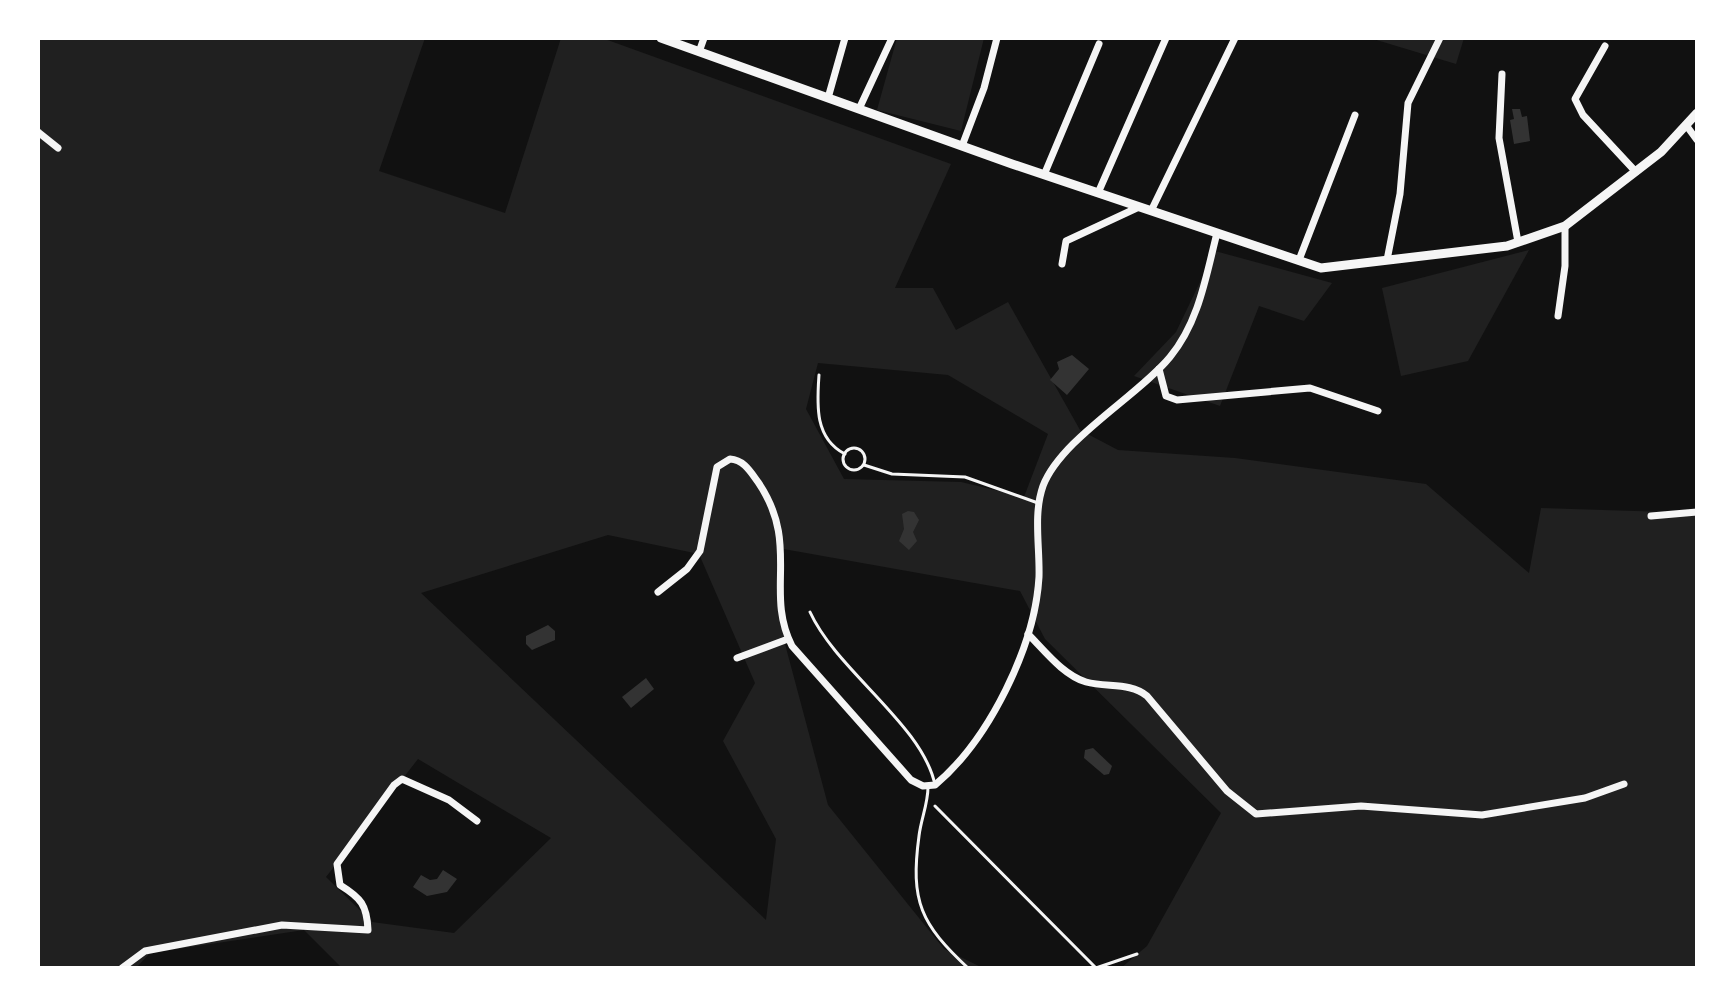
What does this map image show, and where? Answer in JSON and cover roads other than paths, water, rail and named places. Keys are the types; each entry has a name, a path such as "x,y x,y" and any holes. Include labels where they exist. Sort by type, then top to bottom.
{"street":[{"path":"661,38 1044,175 1321,268 1518,242 1565,226 1661,152 1697,113"},
{"path":"699,52 704,38"},
{"path":"828,98 845,38"},
{"path":"859,109 892,38"},
{"path":"962,146 984,88 997,38"},
{"path":"1098,193 1166,38"},
{"path":"1151,211 1235,38"},
{"path":"1387,260 1400,194 1408,103 1440,38"},
{"path":"1044,175 1099,44"},
{"path":"1605,46 1575,99 1583,115 1636,172"},
{"path":"1502,74 1499,138 1518,242"},
{"path":"1299,260 1355,115"},
{"path":"1686,125 1697,140"},
{"path":"38,132 58,148"},
{"path":"1062,264 1066,241 1139,207"},
{"path":"1558,316 1565,266 1565,226"},
{"path":"658,592 687,569 700,551 717,467 725,461 736,460 749,469 774,506 782,536 782,594 788,639 797,655 911,780 932,786 993,713 1013,677 1028,634 1039,580 1039,504 1051,473 1089,430 1159,369 1178,346 1195,316 1217,233"},
{"path":"1159,369 1166,396 1177,400 1310,388 1378,411"},
{"path":"1651,516 1697,512"},
{"path":"1028,634 1072,676 1084,681 1140,690 1227,791 1256,814 1361,806 1482,815 1554,805 1624,784"},
{"path":"737,658 788,639"},
{"path":"122,968 145,951 282,925 368,930 367,908 358,896 340,885 337,864 394,785 402,779 449,800 477,821"}],"lane":[{"path":"819,375 817,404 821,427 845,454"},
{"path":"851,449 860,450 865,457 864,465 857,470 849,469 844,463 845,454 851,449"},
{"path":"864,465 892,474 965,477 1039,504"},
{"path":"810,612 831,647 921,751 932,786 919,834 919,903 935,937 968,968"}]}
